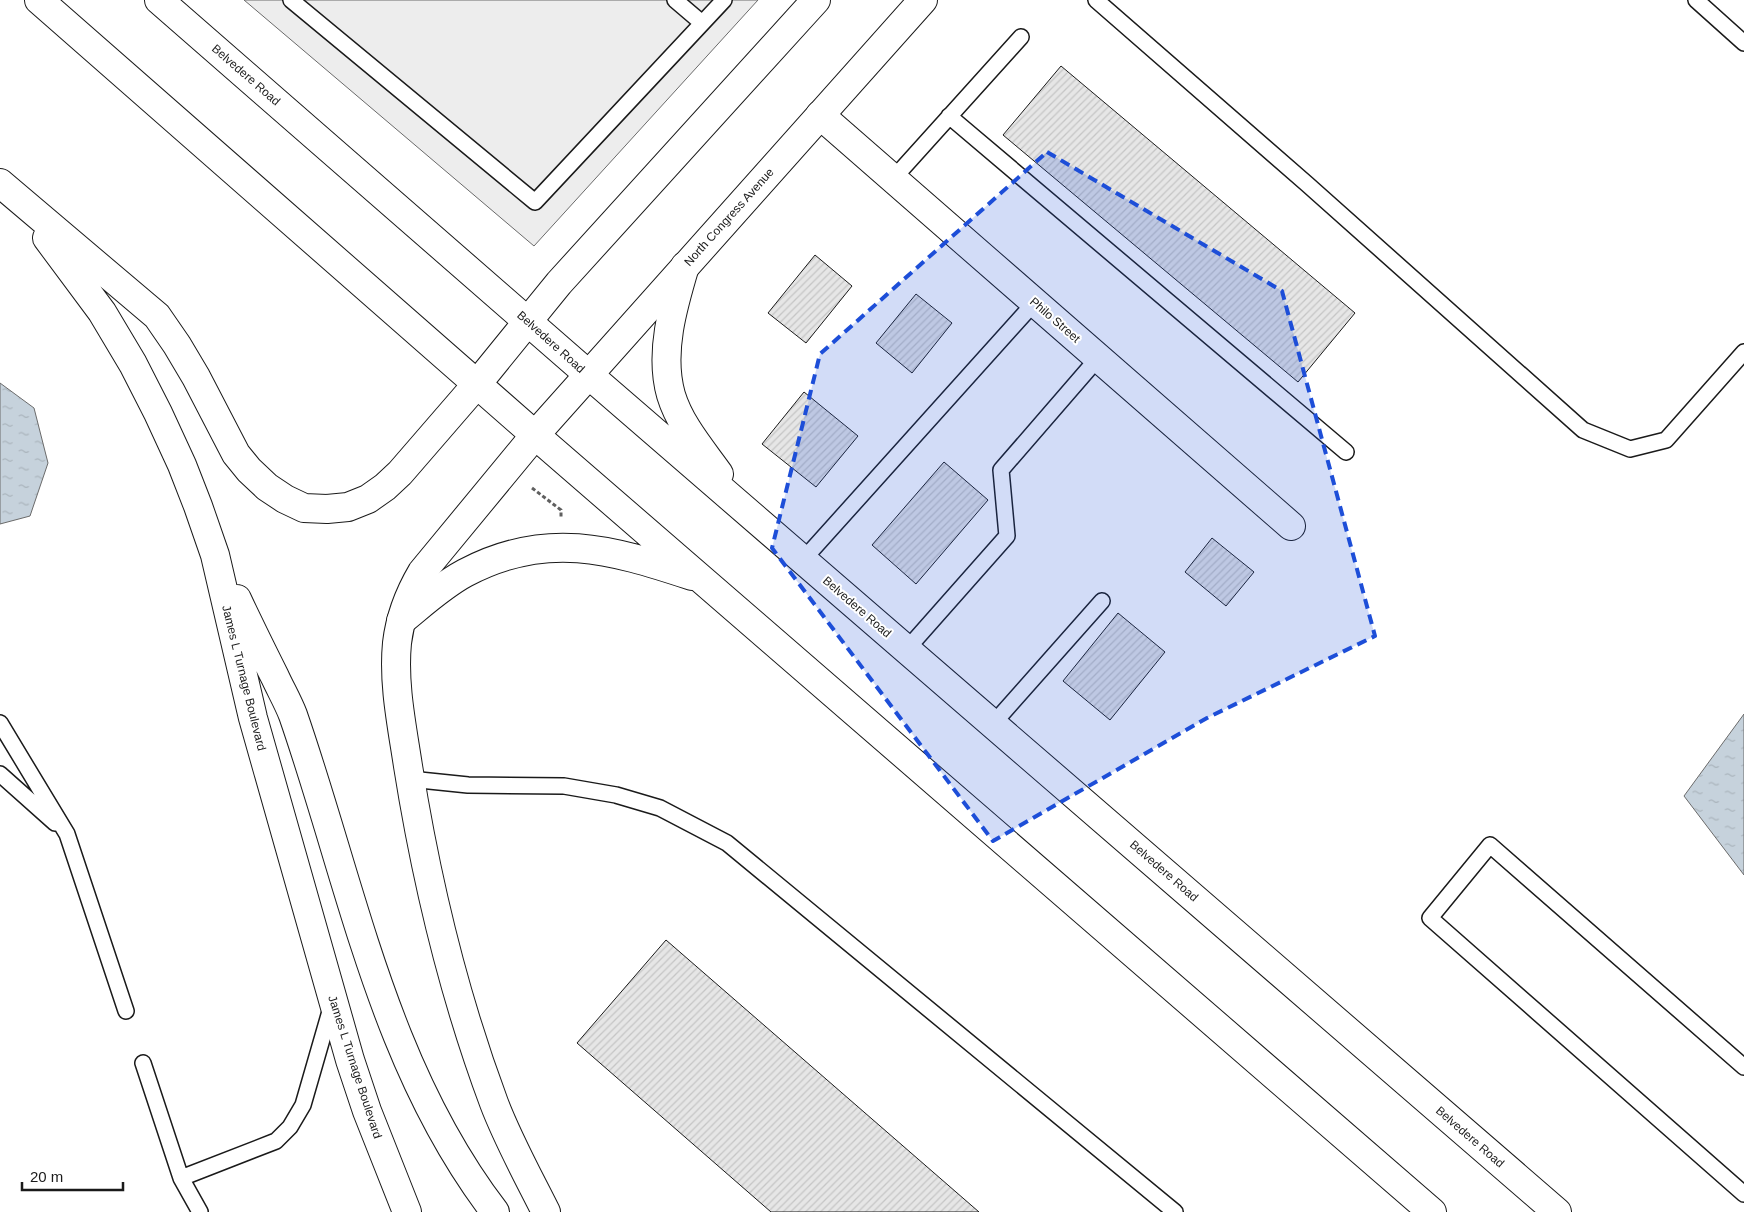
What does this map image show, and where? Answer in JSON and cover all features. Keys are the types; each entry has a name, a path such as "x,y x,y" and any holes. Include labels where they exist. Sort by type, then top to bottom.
{"street":[{"path":"39,0 535,435 1432,1212"},
{"name":"Belvedere Road","path":"159,0 589,375 1557,1212"},
{"path":"0,183 157,316 196,377 236,454 267,487 285,499 304,508 348,507 368,499 400,473 477,384 559,283 816,0"},
{"name":"North Congress Avenue","path":"546,1212 513,1146 480,1064 432,888 410,779 402,724 397,676 397,643 400,621 414,585 431,560 535,435 923,0"},
{"name":"Philo Street","path":"820,114 1291,526"},
{"name":"James L Turnage Boulevard","path":"0,183 38,226 102,312 158,413 182,465 215,556 253,718 350,1060 367,1111 407,1212"},
{"path":"686,266 669,335 667,363 671,395 686,427 743,508"},
{"path":"400,621 447,584 463,574 502,557 542,548 586,549 620,554 704,580"},
{"path":"215,556 292,713 377,982 399,1040 448,1142 496,1212"}],"lane":[{"path":"292,0 535,202 724,0"},
{"path":"675,0 702,23"},
{"path":"1096,0 1308,184 1583,430 1630,449 1666,440 1744,352"},
{"path":"1696,0 1744,43"},
{"path":"894,178 1021,37"},
{"path":"950,116 1346,452"},
{"path":"803,560 1035,302"},
{"path":"907,649 1007,536 1001,470 1098,358"},
{"path":"993,724 1102,601"},
{"path":"0,723 67,834 126,1011"},
{"path":"0,774 67,834"},
{"path":"410,779 468,785 564,786 616,795 660,808 727,843 1175,1212"},
{"path":"1744,1067 1490,846 1430,918 1744,1194"},
{"path":"181,1178 276,1140 290,1127 303,1106 333,1003"},
{"path":"143,1063 181,1178 200,1212"}],"path":[{"path":"528,484 561,510 562,527"}],"highlighted area":[{"path":"1047,152 1282,291 1375,636 1207,718 993,841 772,548 820,354"}],"shaded area":[{"path":"244,0 758,0 534,246"}],"water":[{"path":"0,383 34,408 48,463 30,516 0,524"},
{"path":"1744,714 1744,875 1684,796"}],"building":[{"path":"1061,66 1355,313 1298,382 1003,135"},
{"path":"815,255 852,286 806,343 768,313"},
{"path":"916,294 952,323 912,373 876,343"},
{"path":"804,392 858,436 816,487 762,444"},
{"path":"944,462 988,500 916,584 872,545"},
{"path":"1212,538 1254,572 1226,606 1185,572"},
{"path":"1118,613 1165,652 1110,720 1063,681"},
{"path":"666,940 979,1212 771,1212 577,1043"}]}
